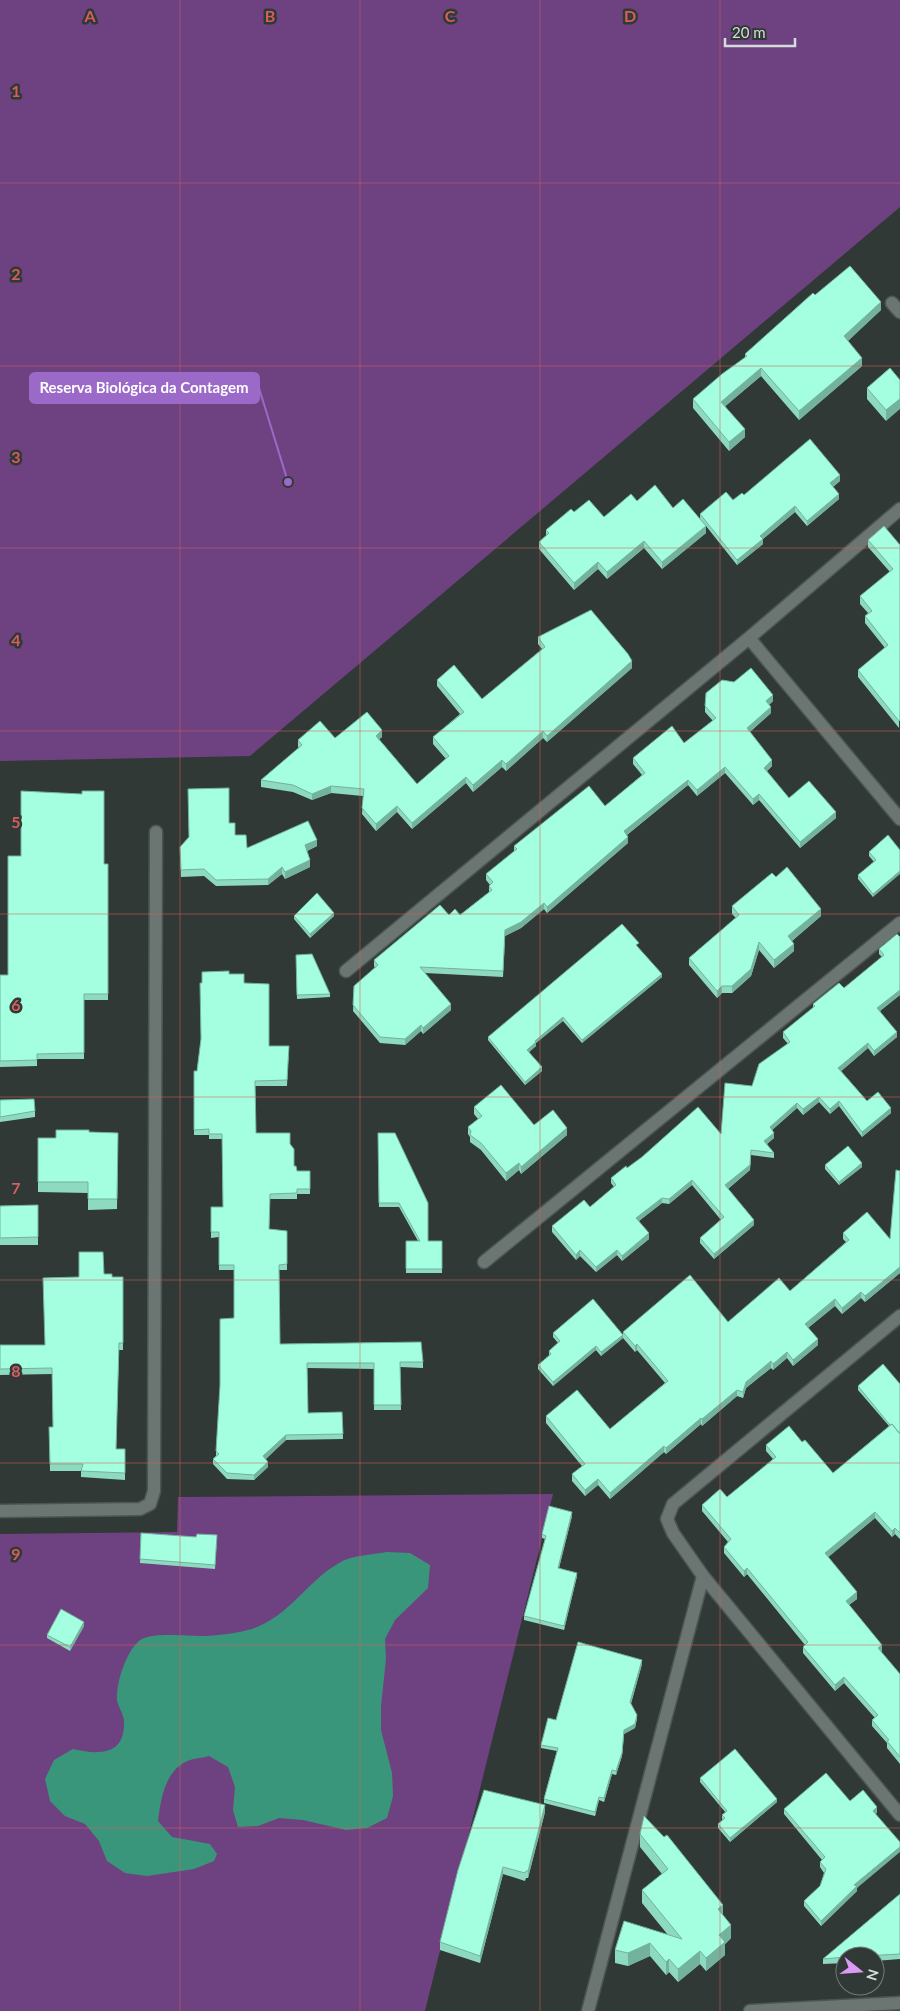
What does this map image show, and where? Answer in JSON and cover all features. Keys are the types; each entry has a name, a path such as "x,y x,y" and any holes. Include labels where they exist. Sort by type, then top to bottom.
{"street":[{"path":"346,971 749,638 900,509"},
{"path":"749,638 900,819"},
{"path":"0,1511 140,1509 150,1504 154,1491 156,832"},
{"path":"484,1262 900,923"},
{"path":"899,1318 673,1504 667,1519 703,1576 900,1815"},
{"path":"588,2011 703,1576"},
{"path":"750,2011 900,2003"}],"shaded area":[{"path":"0,0 900,0 900,207 250,756 0,761"},
{"path":"553,1494 425,2011 0,2011 0,1534 177,1532 178,1497"},
{"path":"387,1552 410,1553 430,1565 428,1588 395,1620 385,1639 386,1659 381,1706 381,1730 392,1773 393,1796 387,1818 367,1828 346,1830 303,1820 279,1818 258,1826 238,1827 233,1810 235,1787 228,1767 209,1756 192,1759 182,1764 170,1777 163,1794 158,1821 172,1837 210,1844 217,1854 214,1861 194,1869 147,1876 125,1873 107,1861 99,1841 85,1824 65,1816 50,1801 45,1779 54,1760 73,1749 92,1752 108,1750 115,1747 120,1741 124,1722 117,1700 118,1685 126,1660 139,1641 152,1636 207,1636 252,1629 277,1616 327,1571 344,1560"}],"building":[{"path":"850,266 881,302 844,336 862,358 799,411 761,368 721,402 745,429 729,442 693,399 747,356 745,354 813,293 815,295"},
{"path":"890,368 900,380 900,399 886,410 867,388"},
{"path":"810,439 840,475 830,483 839,494 807,521 795,506 760,536 763,539 737,560 700,514 726,492 733,500 742,493 744,495"},
{"path":"655,485 673,508 683,499 706,526 662,562 644,541 607,572 598,562 574,583 539,542 549,533 546,530 571,509 574,512 589,500 604,517 631,494 637,501"},
{"path":"884,526 900,545 899,721 858,670 888,645 865,616 872,611 860,596 893,569 868,540"},
{"path":"591,610 632,661 547,736 543,731 506,764 502,760 473,785 466,777 412,823 397,806 376,824 362,808 364,789 331,786 312,794 293,785 261,780 302,745 298,740 320,721 335,738 367,712 382,730 376,736 417,784 449,756 433,737 464,712 437,680 454,665 482,699 545,647 538,637"},
{"path":"751,668 773,695 766,701 771,707 747,728 772,760 764,768 789,798 809,781 836,812 800,842 759,794 753,799 725,767 697,790 688,780 624,831 628,837 547,907 544,903 521,922 505,930 503,971 420,967 451,1004 423,1028 421,1025 405,1039 380,1037 353,1005 354,986 378,965 374,960 440,905 449,915 455,909 460,915 492,890 489,886 493,882 486,874 517,849 514,846 589,786 605,806 645,773 633,758 672,726 684,743 716,718 705,706 706,693 722,680 734,682"},
{"path":"229,788 229,823 235,823 235,835 246,835 247,848 308,821 317,840 305,845 310,860 285,872 282,867 268,879 216,880 204,869 181,870 180,847 189,837 188,789"},
{"path":"21,791 82,794 82,791 104,791 104,864 108,864 108,994 84,994 84,1053 37,1054 37,1060 0,1061 0,975 8,975 8,856 21,856"},
{"path":"888,835 900,850 900,871 873,894 858,875 876,860 869,852"},
{"path":"787,867 821,909 788,936 794,944 774,960 759,942 751,969 732,986 722,986 717,991 689,958 739,915 732,906 772,873 776,877"},
{"path":"317,893 334,913 310,934 294,916"},
{"path":"622,924 639,943 636,945 662,974 582,1040 563,1017 527,1050 542,1067 525,1082 488,1037"},
{"path":"897,934 900,937 900,990 877,1008 897,1032 874,1051 868,1043 838,1068 867,1101 878,1092 891,1108 862,1132 839,1101 830,1109 819,1097 803,1109 797,1103 770,1127 774,1133 764,1141 774,1153 751,1150 750,1165 725,1185 754,1220 714,1254 700,1238 724,1217 692,1180 669,1199 662,1198 636,1218 649,1233 622,1256 617,1250 596,1267 580,1250 576,1255 552,1226 584,1200 590,1207 616,1185 611,1178 626,1166 627,1168 642,1157 698,1107 721,1134 725,1083 752,1086 759,1064 790,1042 783,1032 815,1006 813,1004 839,983 844,988 884,955 879,949"},
{"path":"312,954 330,994 297,995 296,955"},
{"path":"229,971 229,974 244,974 244,983 269,984 269,1046 289,1046 287,1080 255,1081 256,1133 290,1133 290,1144 294,1149 294,1166 296,1166 297,1171 310,1171 310,1189 297,1189 297,1193 270,1194 269,1229 287,1231 287,1264 279,1265 280,1344 421,1342 423,1362 400,1362 401,1405 374,1405 374,1363 307,1363 308,1413 342,1412 343,1434 286,1435 263,1456 268,1462 254,1475 227,1473 213,1459 219,1454 216,1451 220,1385 220,1319 234,1318 234,1265 219,1265 219,1232 211,1232 211,1207 223,1207 222,1134 209,1134 209,1129 194,1130 194,1071 197,1071 201,1039 200,983 202,983 202,972"},
{"path":"501,1085 534,1125 553,1110 567,1128 521,1167 519,1163 506,1173 481,1143 470,1135 471,1131 468,1127 482,1116 474,1107"},
{"path":"34,1099 35,1111 0,1117 0,1100"},
{"path":"56,1130 89,1130 89,1132 118,1133 117,1199 88,1199 88,1182 38,1182 38,1138 56,1138"},
{"path":"378,1133 395,1133 428,1203 428,1241 442,1241 442,1269 406,1269 406,1241 420,1241 399,1203 379,1203"},
{"path":"848,1146 862,1163 839,1182 825,1165"},
{"path":"896,1170 900,1171 900,1267 865,1296 861,1292 842,1308 835,1299 805,1324 818,1339 793,1360 787,1352 773,1364 771,1361 746,1382 743,1392 737,1390 666,1448 664,1446 610,1493 598,1479 585,1490 572,1474 585,1464 546,1416 577,1390 610,1429 668,1381 637,1344 635,1346 623,1332 690,1275 728,1322 779,1278 790,1291 849,1240 843,1233 867,1212 890,1239"},
{"path":"38,1205 38,1237 0,1238 0,1206"},
{"path":"79,1252 103,1252 104,1274 112,1274 112,1277 123,1277 123,1343 119,1343 116,1449 125,1449 125,1473 81,1471 83,1464 50,1464 49,1427 53,1427 52,1368 0,1369 0,1345 45,1345 43,1278 79,1277"},
{"path":"593,1299 623,1335 601,1352 596,1346 553,1382 538,1365 551,1354 549,1351 560,1341 553,1333"},
{"path":"883,1364 900,1384 900,1434 892,1424 890,1425 858,1386"},
{"path":"892,1424 900,1434 900,1533 895,1528 892,1531 875,1512 825,1553 857,1592 846,1601 882,1645 878,1648 900,1674 900,1757 872,1720 878,1715 844,1677 835,1685 803,1647 808,1642 747,1568 744,1571 724,1547 731,1539 702,1505 720,1489 727,1497 776,1457 766,1445 789,1426 802,1442 805,1440 833,1473"},
{"path":"549,1506 572,1512 558,1568 577,1573 564,1626 524,1616 546,1536 542,1534"},
{"path":"141,1533 196,1537 197,1534 217,1535 215,1565 140,1559"},
{"path":"61,1609 84,1622 70,1647 47,1635"},
{"path":"578,1642 642,1660 630,1702 637,1715 635,1724 624,1730 622,1753 616,1771 612,1770 604,1798 599,1797 595,1812 544,1799 558,1748 541,1745 548,1718 556,1720"},
{"path":"735,1749 777,1799 730,1838 718,1824 725,1818 722,1815 727,1811 700,1778"},
{"path":"826,1773 850,1801 863,1790 877,1807 873,1811 900,1842 900,1847 854,1885 857,1886 821,1921 804,1901 820,1886 826,1869 820,1862 825,1857 784,1809"},
{"path":"484,1790 545,1805 528,1871 525,1873 503,1867 480,1956 440,1942 458,1870"},
{"path":"644,1816 664,1837 667,1835 723,1905 718,1909 731,1925 719,1935 725,1942 706,1958 700,1951 678,1969 669,1959 666,1962 650,1943 628,1953 615,1950 624,1921 682,1939 642,1890 668,1869 640,1834"},
{"path":"900,1894 900,1954 885,1955 885,1946 838,1946"},
{"path":"835,1949 835,1958 823,1959"}],"place":[{"name":"Reserva Biológica da Contagem","path":"288,482"}]}
